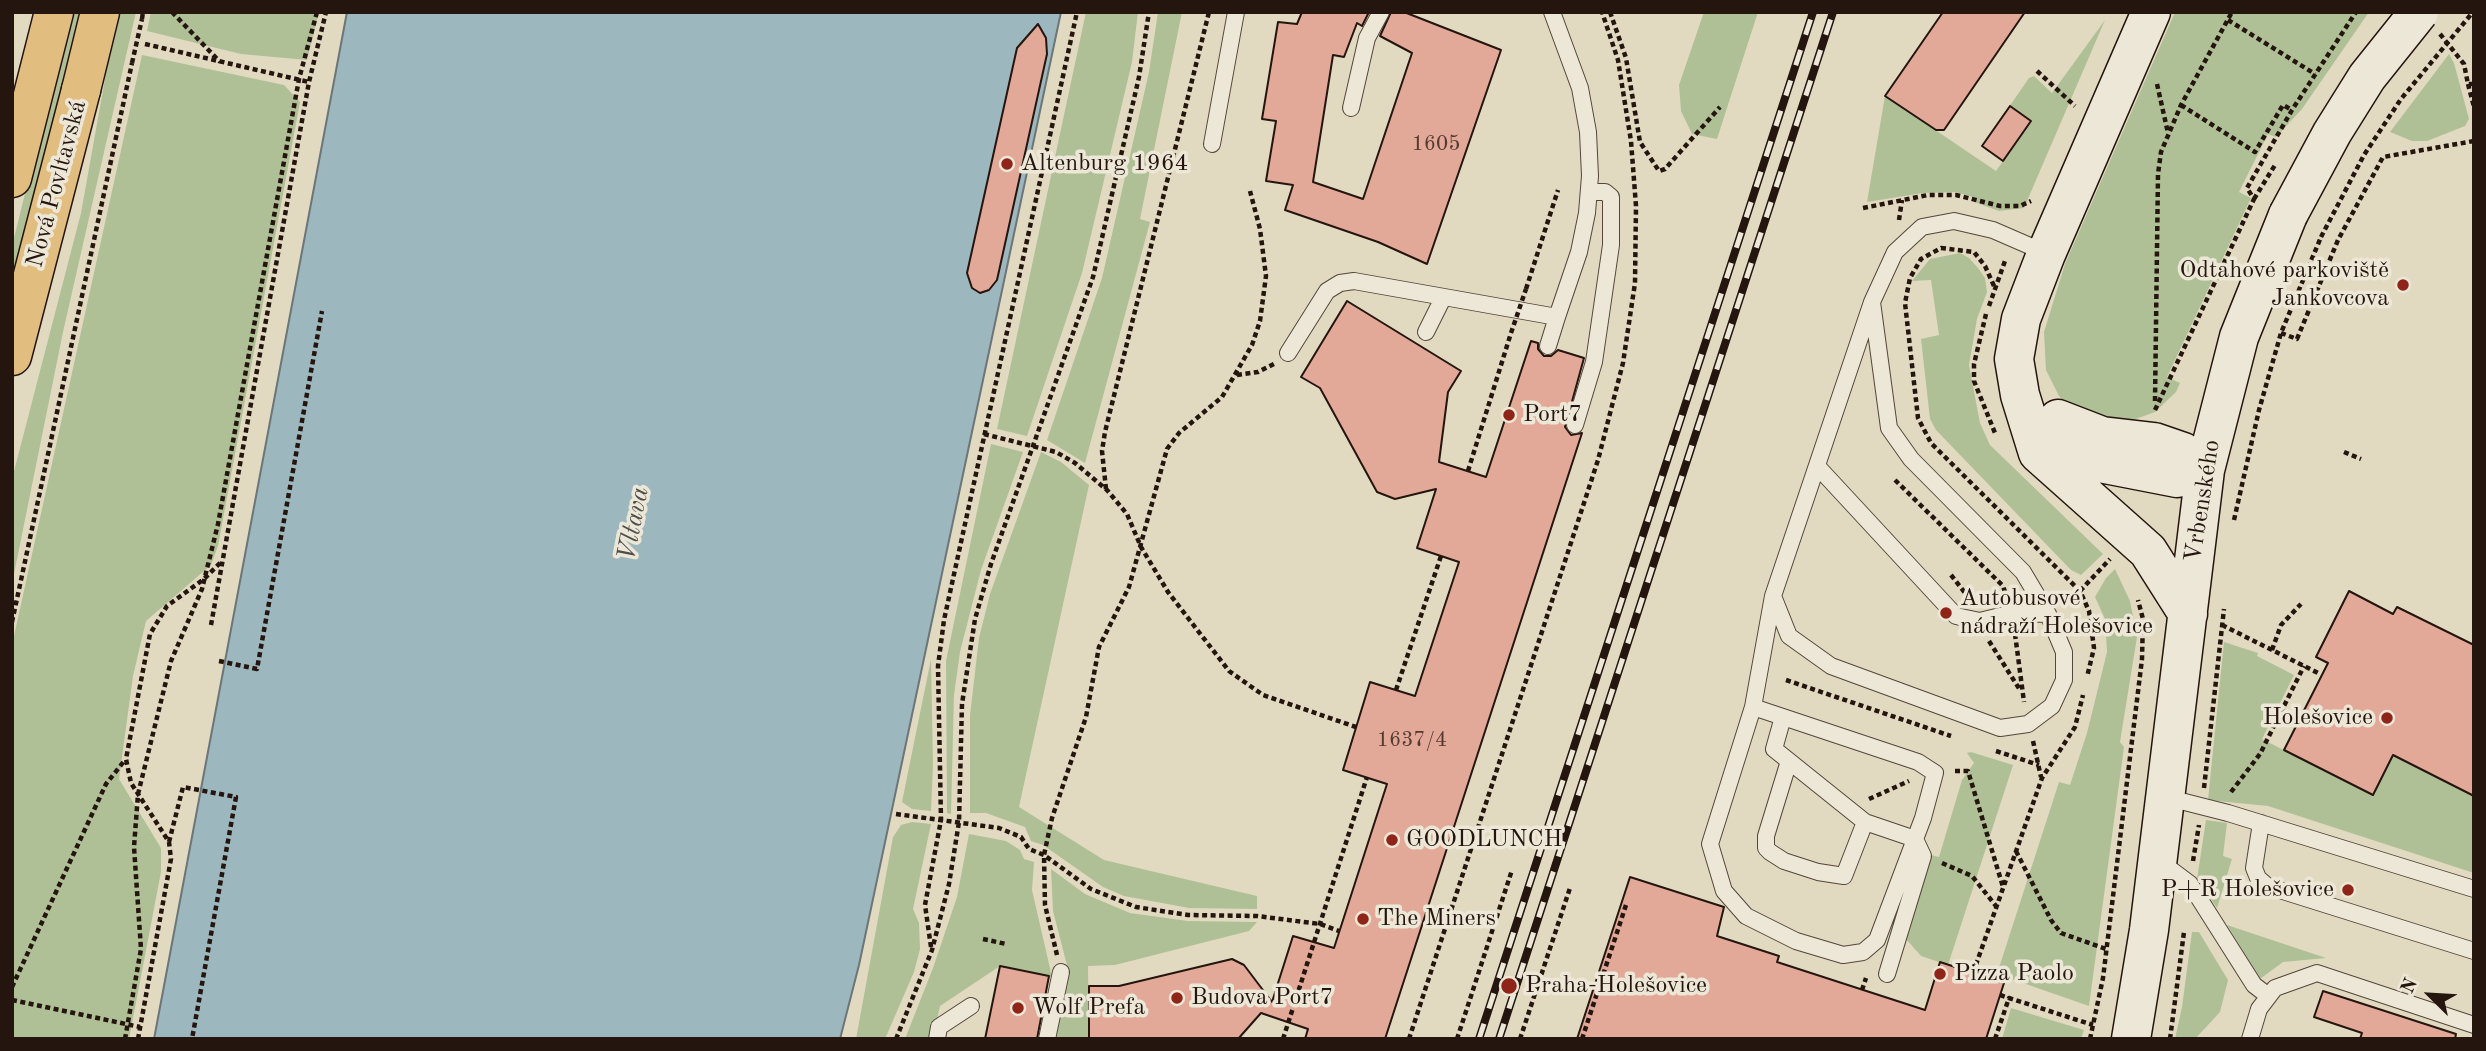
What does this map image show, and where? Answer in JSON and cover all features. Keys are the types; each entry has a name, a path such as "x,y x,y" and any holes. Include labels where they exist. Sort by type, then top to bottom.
{"main road":[{"name":"Nová Povltavská","path":"12,178 54,12"},
{"name":"Nová Povltavská","path":"12,356 100,12"},
{"path":"2151,12 2046,254 2021,319 2014,359 2020,396 2038,453 2148,551 2205,620"},
{"name":"Vrbenského","path":"2131,1039 2165,797 2205,620 2205,470 2239,337 2288,215 2332,133 2367,77 2427,20"},
{"path":"2020,396 2080,430 2102,436 2154,442 2183,452 2205,470"}],"lane":[{"path":"1212,144 1236,12"},
{"path":"1351,108 1367,38 1381,12"},
{"path":"1548,346 1579,251 1589,192 1588,132 1580,89 1552,12"},
{"path":"1575,425 1594,362 1611,245 1611,197 1605,192 1589,192"},
{"path":"1753,707 1918,762 1936,773 1915,839 1900,870 1877,940 1863,952 1843,955 1796,941 1746,916 1724,891 1710,844 1753,707 1773,596 1872,302 1895,252 1922,227 1954,221 1993,230 2046,254"},
{"path":"1288,353 1327,291 1340,283 1354,281 1557,317"},
{"path":"1426,332 1443,298"},
{"path":"1773,596 1789,636 1831,666 2000,728 2028,724 2052,706 2064,680 2064,652 2048,614 2023,572 1911,459 1889,428 1872,302"},
{"path":"1817,466 1956,617 1980,621 2012,613 2048,614"},
{"path":"1783,717 1774,749 1865,822 1915,839 1923,856 1886,974"},
{"path":"1789,761 1766,836 1766,848 1770,852 1784,861 1818,872 1844,876 1865,822"},
{"path":"2165,797 2216,809 2474,889"},
{"path":"2262,823 2254,852 2254,867 2258,878 2267,886 2474,951"},
{"path":"2157,859 2190,884 2254,985 2267,995"},
{"path":"1047,1039 1061,972"},
{"path":"2250,1039 2259,1009 2267,995 2284,982 2305,975 2328,975 2474,1025"},
{"path":"937,1039 939,1027 971,1006"}],"path":[{"path":"12,622 143,12"},
{"path":"172,12 221,63"},
{"path":"124,1039 141,950 134,847 138,794 171,661 204,579 218,524 299,79 317,12"},
{"path":"211,625 309,82 326,12"},
{"path":"932,950 925,905 941,820 938,666 944,620 1077,12"},
{"path":"896,1039 932,950 949,884 959,822 962,704 975,619 995,553 1093,277 1139,77 1149,12"},
{"path":"1107,490 1102,461 1105,432 1209,12"},
{"path":"1409,1039 1598,460 1623,363 1634,283 1636,205 1631,141 1618,60 1602,12"},
{"path":"1610,12 1626,58 1640,142 1659,171 1665,169 1720,107"},
{"path":"2157,421 2158,174 2161,152 2181,105 2232,12"},
{"path":"2155,406 2254,199 2247,188 2292,110 2356,12"},
{"path":"2233,526 2259,410 2281,333 2321,237 2364,155 2401,99 2473,12"},
{"path":"2228,20 2315,74"},
{"path":"2427,20 2464,64 2471,84 2474,107"},
{"path":"145,44 309,82"},
{"path":"2037,71 2077,107"},
{"path":"2181,105 2255,152 2283,105 2292,110"},
{"path":"2281,333 2297,339 2338,240 2383,157 2474,141"},
{"path":"1468,471 1558,190"},
{"path":"1061,972 1045,905 1044,855 1052,818 1086,718 1099,647 1129,587 1167,449 1179,433 1222,397 1252,345 1265,299 1266,275 1260,229 1250,191"},
{"path":"1863,208 1927,195 1956,195 2000,206 2020,206 2031,201"},
{"path":"219,661 257,668 322,311"},
{"path":"1237,375 1258,372 1288,353"},
{"path":"984,434 1034,445 1075,463 1107,490 1127,514 1141,547 1168,592 1230,671 1264,695 1356,727"},
{"path":"2344,452 2361,458"},
{"path":"1396,690 1441,556"},
{"path":"2080,592 2112,557"},
{"path":"169,842 131,783 126,759 150,634 167,606 204,579 223,560"},
{"path":"2216,809 2205,620 2225,601"},
{"path":"2272,650 2281,625 2301,604"},
{"path":"2205,620 2320,674"},
{"path":"2171,1039 2190,884 2216,809 2260,754 2304,666"},
{"path":"1786,680 1958,738"},
{"path":"1984,747 2039,765"},
{"path":"12,987 106,784 126,759"},
{"path":"1851,811 1895,785 1936,773 1968,771 2003,888"},
{"path":"1283,1039 1367,777"},
{"path":"138,1039 171,859 169,842 183,787 236,796 192,1039"},
{"path":"896,814 999,828 1021,837 1029,849 1044,855 1091,890 1136,908 1188,915 1257,916 1320,924 1339,931"},
{"path":"2017,851 2051,920 2061,933 2106,949"},
{"path":"1936,860 1972,876 1996,907"},
{"path":"1457,1039 1513,870"},
{"path":"1520,1039 1570,888"},
{"path":"1582,1039 1626,905"},
{"path":"983,939 1006,944"},
{"path":"2000,995 2093,1025 2090,1039"},
{"path":"1995,1039 2009,998"},
{"path":"12,1000 140,1027"}],"green space":[{"path":"70,12 83,12 12,290 12,246"},
{"path":"117,12 136,12 63,332 12,584 12,479 81,213"},
{"path":"151,12 319,12 307,60 241,54 147,31"},
{"path":"1086,12 1138,12 1132,62 1082,273 1027,436 997,429"},
{"path":"1158,12 1182,12 1140,219 1150,222 1085,463 1047,440 1102,278 1149,72"},
{"path":"1704,12 1758,12 1717,139 1692,134 1681,111 1679,85"},
{"path":"2175,12 2369,12 2302,109 2276,137 2268,134 2239,192 2251,198 2167,377 2180,383 2176,392 2155,412 2122,424 2066,403 2059,396 2046,370 2044,332 2065,264"},
{"path":"2105,20 2024,208 1999,211 1974,202 1976,198 1956,192 1923,193 1867,202 1885,96 1996,171 2003,161 1982,146 2029,78 2034,76 2052,93"},
{"path":"2449,54 2454,63 2469,119 2465,126 2427,141 2412,141 2390,132"},
{"path":"142,55 284,85 300,102 218,546 211,565 146,621 133,676 119,779 161,848 161,872 129,1039 12,1039 12,645"},
{"path":"1960,253 1969,258 1985,278 1987,292 1977,319 1969,365 1980,423 1990,445 2103,554 2081,575 2071,570 1936,430 1930,419 1921,339 1939,335 1931,280 1912,281 1930,259"},
{"path":"991,444 1023,452 981,570 960,652 954,695 951,814 947,813 946,661"},
{"path":"1041,452 1061,462 1089,485 1019,807 1104,860 1257,896 1257,909 1189,908 1124,896 1103,887 1043,845 1031,841 1025,827 986,813 970,813 970,715 979,638 990,594"},
{"path":"2115,569 2130,601 2137,637 2120,742 2124,747 2089,1006 1997,974 2059,782 2070,785 2087,733 2107,652 2105,619 2095,597"},
{"path":"2224,642 2258,653 2257,656 2294,675 2262,739 2372,795 2393,755 2474,797 2474,873 2268,806 2208,800"},
{"path":"931,659 931,811 912,809 902,802"},
{"path":"1967,753 2013,765 1948,965 1921,956 1906,939 1931,855 1939,857 1962,780 1974,763"},
{"path":"2206,820 2227,823 2223,856 2232,859 2217,908 2197,879"},
{"path":"912,822 931,824 913,909 919,923 920,949 914,972 885,1039 856,1039 893,837 901,825"},
{"path":"969,834 1006,841 1020,850 1024,859 1034,862 1032,890 1052,977 1000,966 940,1006 933,1039 905,1039 957,897"},
{"path":"1051,869 1085,894 1130,913 1188,921 1257,922 1249,931 1115,965 1088,966 1089,1039 1054,1039 1069,973 1053,911"},
{"path":"2227,925 2326,958 2283,962 2260,979"},
{"path":"2192,932 2199,932 2228,980 2220,1012 2195,1039 2175,1039 2182,1007"},
{"path":"2011,1008 2084,1030 2081,1039 2002,1039"}],"water":[{"name":"Vltava","path":"347,12 1061,12 859,965 840,1039 154,1039"}],"building":[{"path":"1302,12 1369,12 1362,26 1357,23 1344,57 1333,55 1313,182 1363,199 1412,53 1380,36 1391,12 1404,12 1501,50 1427,264 1378,242 1285,210 1293,185 1266,181 1276,121 1262,119 1278,22 1297,24"},
{"path":"1943,12 2025,12 1944,130 1936,130 1885,96"},
{"name":"Altenburg 1964","path":"1038,24 1046,38 1047,54 997,280 989,290 980,293 972,288 967,273 1017,48"},
{"path":"2010,106 2031,121 2003,161 1982,146"},
{"path":"1347,301 1461,371 1448,392 1439,462 1486,477 1531,341 1538,343 1538,349 1544,356 1551,356 1558,350 1584,358 1565,427 1571,435 1582,433 1385,1039 1305,1039 1308,1029 1261,1013 1238,1039 1089,1039 1089,986 1119,986 1232,959 1244,965 1272,1002 1293,936 1334,948 1387,784 1343,770 1370,682 1415,696 1459,562 1417,548 1436,489 1395,499 1377,492 1320,388 1301,377"},
{"name":"Holešovice","path":"2349,591 2393,614 2397,607 2474,645 2474,796 2393,755 2373,795 2284,750 2328,663 2316,657"},
{"path":"1630,877 1724,907 1717,936 1779,956 1777,962 1925,1010 1940,962 2004,983 1986,1039 1577,1039"},
{"name":"Wolf Prefa","path":"1000,966 1049,976 1037,1039 985,1039"},
{"path":"2323,991 2456,1034 2455,1039 2360,1039 2362,1033 2314,1017"}],"railway":[{"path":"1479,1039 1813,12"},
{"path":"1499,1039 1833,12"}],"place":[{"name":"Altenburg 1964","path":"1007,164"},
{"name":"Odtahové parkoviště Jankovcova","path":"2403,285"},
{"name":"Port7","path":"1509,415"},
{"name":"Autobusové nádraží Holešovice","path":"1946,613"},
{"name":"Holešovice","path":"2387,718"},
{"name":"GOODLUNCH","path":"1392,840"},
{"name":"P+R Holešovice","path":"2348,890"},
{"name":"The Miners","path":"1363,919"},
{"name":"Pizza Paolo","path":"1940,974"},
{"name":"Praha-Holešovice","path":"1509,986"},
{"name":"Budova Port7","path":"1177,998"},
{"name":"Wolf Prefa","path":"1018,1008"}]}
